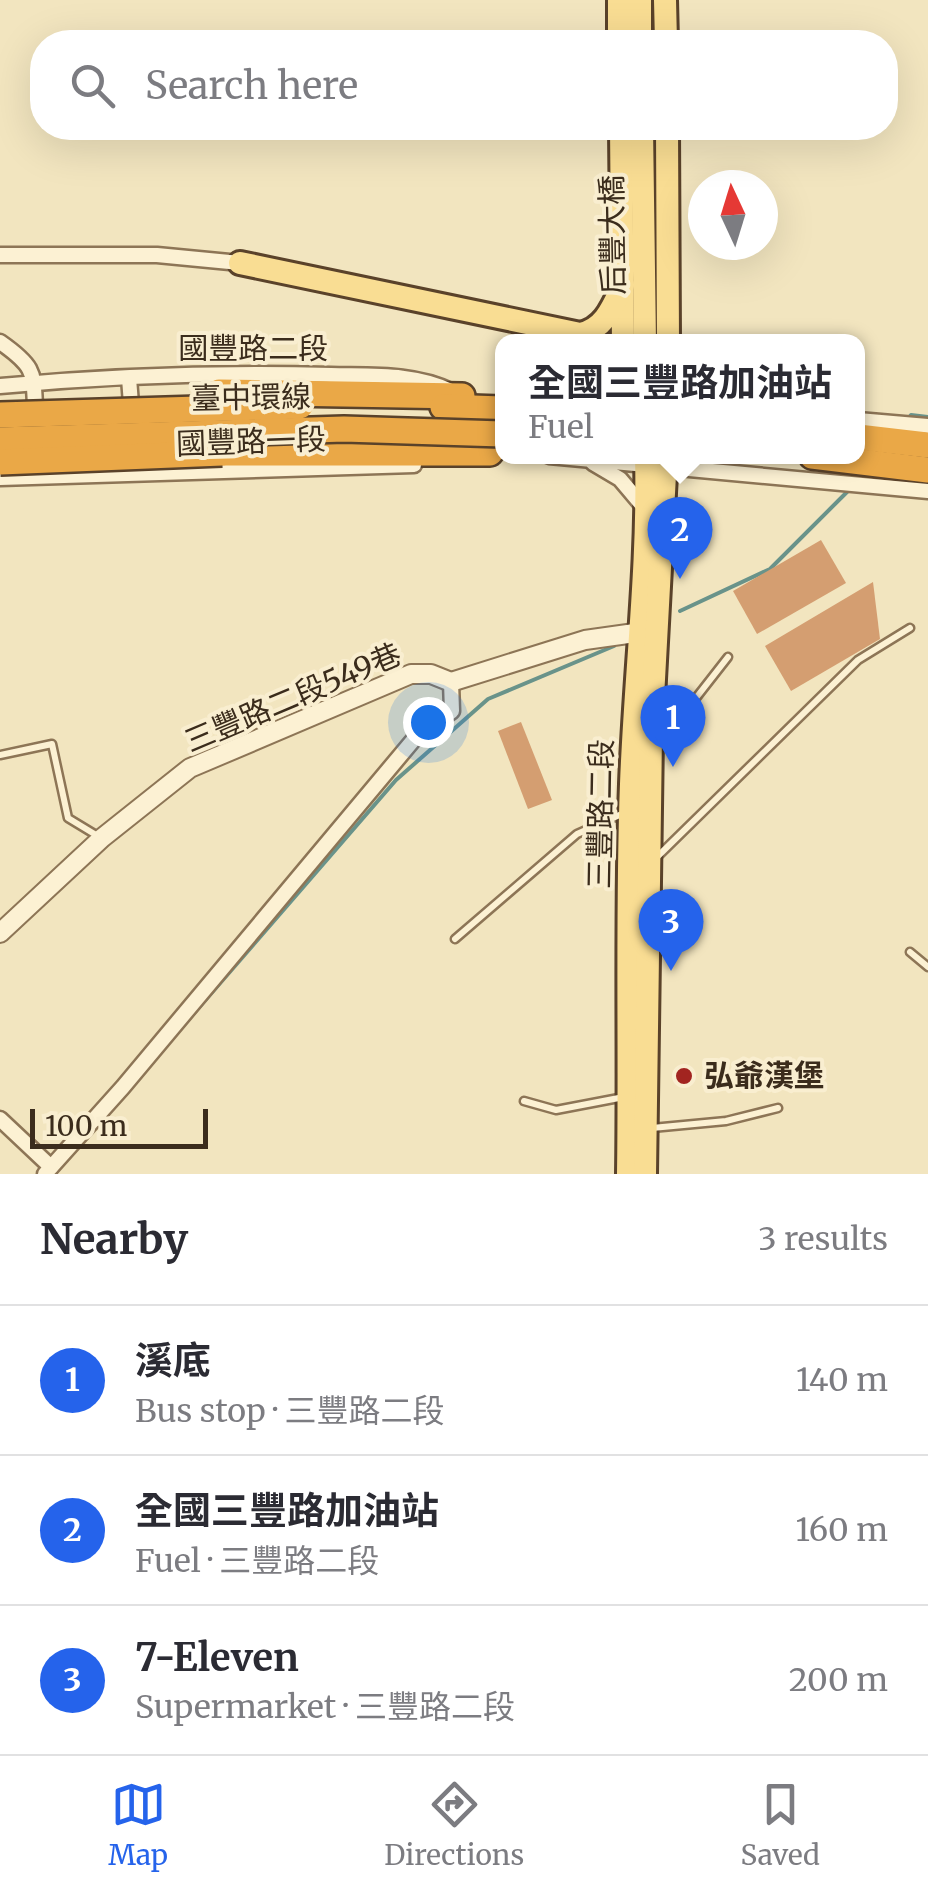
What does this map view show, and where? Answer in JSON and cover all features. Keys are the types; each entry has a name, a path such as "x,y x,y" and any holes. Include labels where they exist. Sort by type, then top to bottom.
{"highway":[{"path":"0,402 219,392 462,396"},
{"name":"臺中環線","path":"0,416 264,406 495,409"},
{"path":"424,451 479,426 495,423"},
{"name":"臺中環線","path":"0,440 344,429 495,447"},
{"path":"865,438 928,445"},
{"path":"0,462 495,447"},
{"path":"865,462 928,470"}],"main road":[{"path":"619,0 619,30"},
{"path":"640,0 640,30"},
{"path":"665,0 666,30"},
{"name":"后豐大橋","path":"621,140 623,334"},
{"name":"后豐大橋","path":"642,140 645,334"},
{"name":"后豐大橋","path":"667,140 668,334"},
{"path":"240,263 580,334 600,324 622,285"},
{"name":"三豐路二段","path":"628,1174 637,1096 638,869 651,735 648,512 656,464"},
{"name":"三豐路二段","path":"638,869 630,812 648,631 656,464"},
{"name":"三豐路二段","path":"637,1096 646,1128 644,1174"}],"street":[{"path":"0,254 157,256 240,263"},
{"path":"0,342 28,361 40,476"},
{"name":"國豐路二段","path":"0,386 129,378 396,377 431,381 462,396 495,397"},
{"path":"129,378 136,473"},
{"path":"865,421 928,426"},
{"name":"國豐路一段","path":"0,478 438,464 495,448"},
{"path":"865,451 928,458"},
{"path":"590,464 620,479 648,512"},
{"path":"684,464 928,490"},
{"name":"三豐路二段549巷","path":"0,934 102,838 210,756 411,674 431,674 452,682 585,640 648,631"},
{"path":"0,1120 48,1170 124,1087 415,738 452,711 452,682"}],"lane":[{"path":"638,869 858,660 910,628"},
{"path":"651,735 685,712 728,657"},
{"path":"0,755 52,744 68,818 102,838"},
{"path":"455,939 577,834 609,816 630,812"},
{"path":"910,952 928,967"},
{"path":"524,1101 556,1110 637,1096"},
{"path":"646,1128 726,1121 778,1108"}],"building":[{"path":"821,540 846,583 757,634 733,591"},
{"path":"873,582 880,639 791,691 765,646"},
{"path":"521,722 552,800 528,809 498,731"}],"waterway":[{"path":"906,421 911,415 928,417"},
{"path":"680,611 770,569 849,490"},
{"path":"163,1049 396,780 488,699 614,646"}],"place":[{"name":"全國三豐路加油站","path":"680,579"},
{"name":"溪底","path":"673,767"},
{"name":"7-Eleven","path":"671,971"},
{"name":"弘爺漢堡","path":"684,1076"}]}
